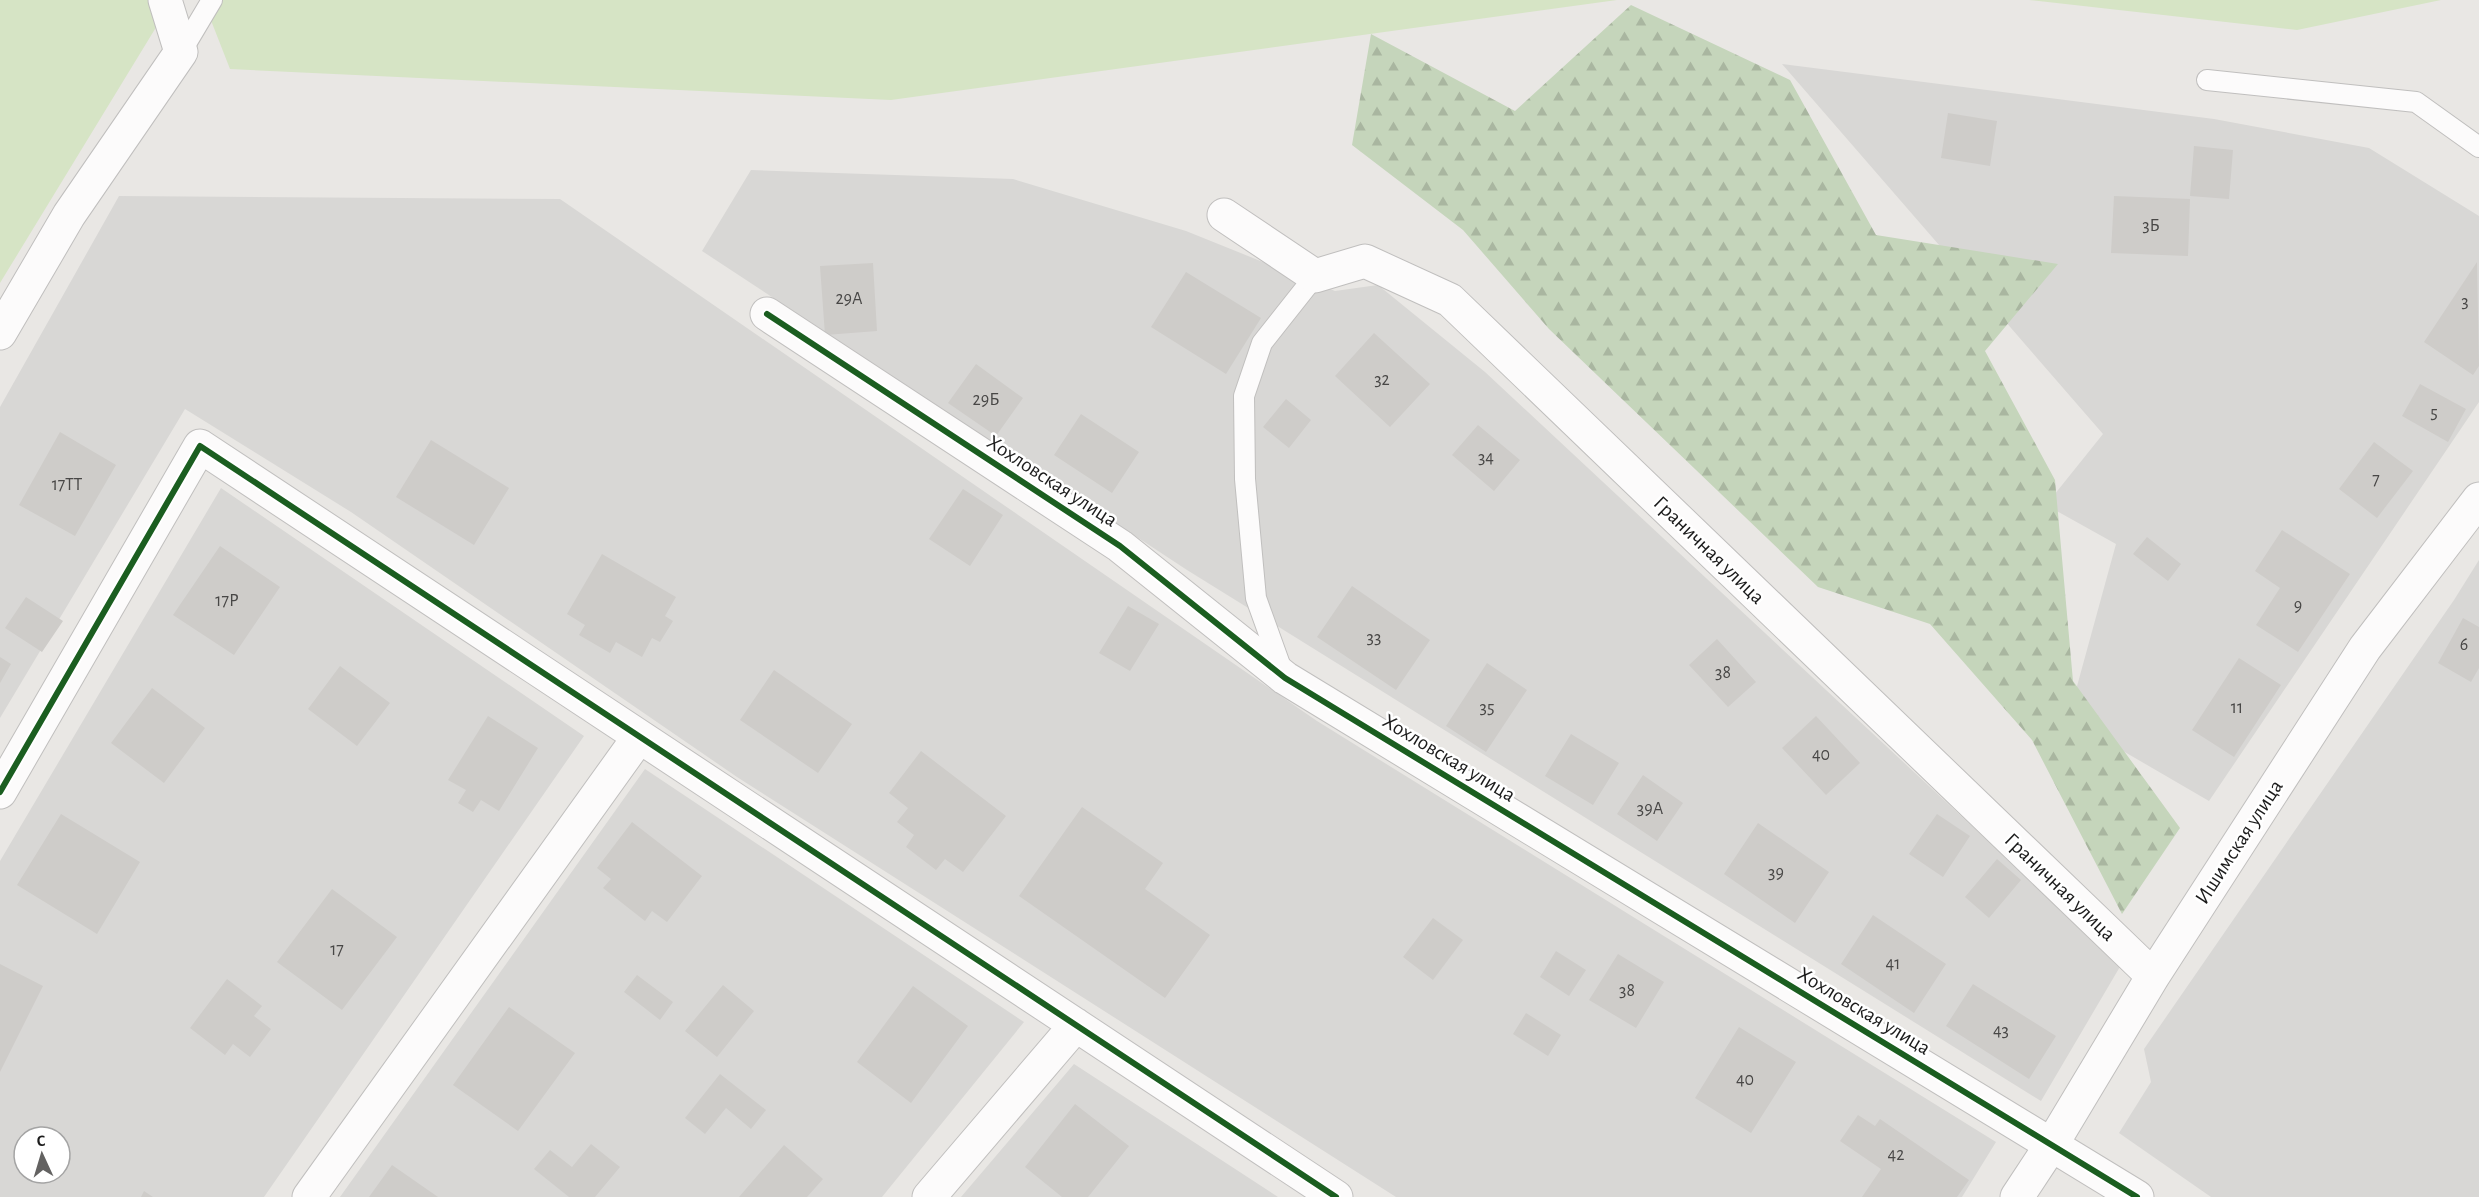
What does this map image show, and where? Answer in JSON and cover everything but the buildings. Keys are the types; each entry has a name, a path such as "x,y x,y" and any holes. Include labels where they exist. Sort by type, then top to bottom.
{"street":[{"path":"0,333 69,215 181,52 165,0"},
{"path":"1224,215 1315,276"},
{"name":"Граничная улица","path":"1315,276 1365,261 1450,300 2152,976"},
{"name":"Хохловская улица","path":"767,314 1120,546 1285,678 2137,1197"},
{"path":"0,792 200,446 1336,1197"},
{"name":"Ишимская улица","path":"2017,1197 2052,1144 2152,976 2365,648 2479,499"},
{"path":"309,1197 639,737"},
{"path":"929,1197 1076,1025"}],"lane":[{"path":"181,52 212,0"},
{"path":"2207,80 2416,102 2479,147"},
{"path":"1285,678 1256,598 1245,479 1244,396 1262,343 1315,276"}],"shaded area":[{"path":"1782,64 2214,119 2369,148 2479,216 2479,402 2209,801 2068,719 2116,544 2046,505 2103,434"},
{"path":"751,170 1013,179 1186,231 1335,291 1378,285 1485,372 2121,965 2041,1101 1187,570 702,251"},
{"path":"119,196 560,199 1317,721 1996,1142 1962,1197 1396,1197 737,777 351,512 185,409 0,718 0,407"},
{"path":"221,488 584,736 264,1197 0,1197 0,861"},
{"path":"2479,560 2479,1197 2211,1197 2119,1133 2151,1082 2144,1049 2454,600"},
{"path":"645,769 1024,1022 882,1197 340,1197"},
{"path":"1074,1064 1278,1197 961,1197"}],"green space":[{"path":"0,0 162,0 166,11 0,283"},
{"path":"203,0 1617,0 891,100 230,69"},
{"path":"2029,0 2441,0 2297,30"},
{"path":"1631,5 1790,80 1876,235 2058,264 1985,351 2055,480 2073,681 2180,828 2122,914 2032,740 1930,624 1818,587 1549,329 1463,230 1352,145 1371,34 1515,111"}],"cycle path":[{"path":"767,314 1120,546 1285,678 2137,1197"},
{"path":"0,792 200,446 1336,1197"}]}
